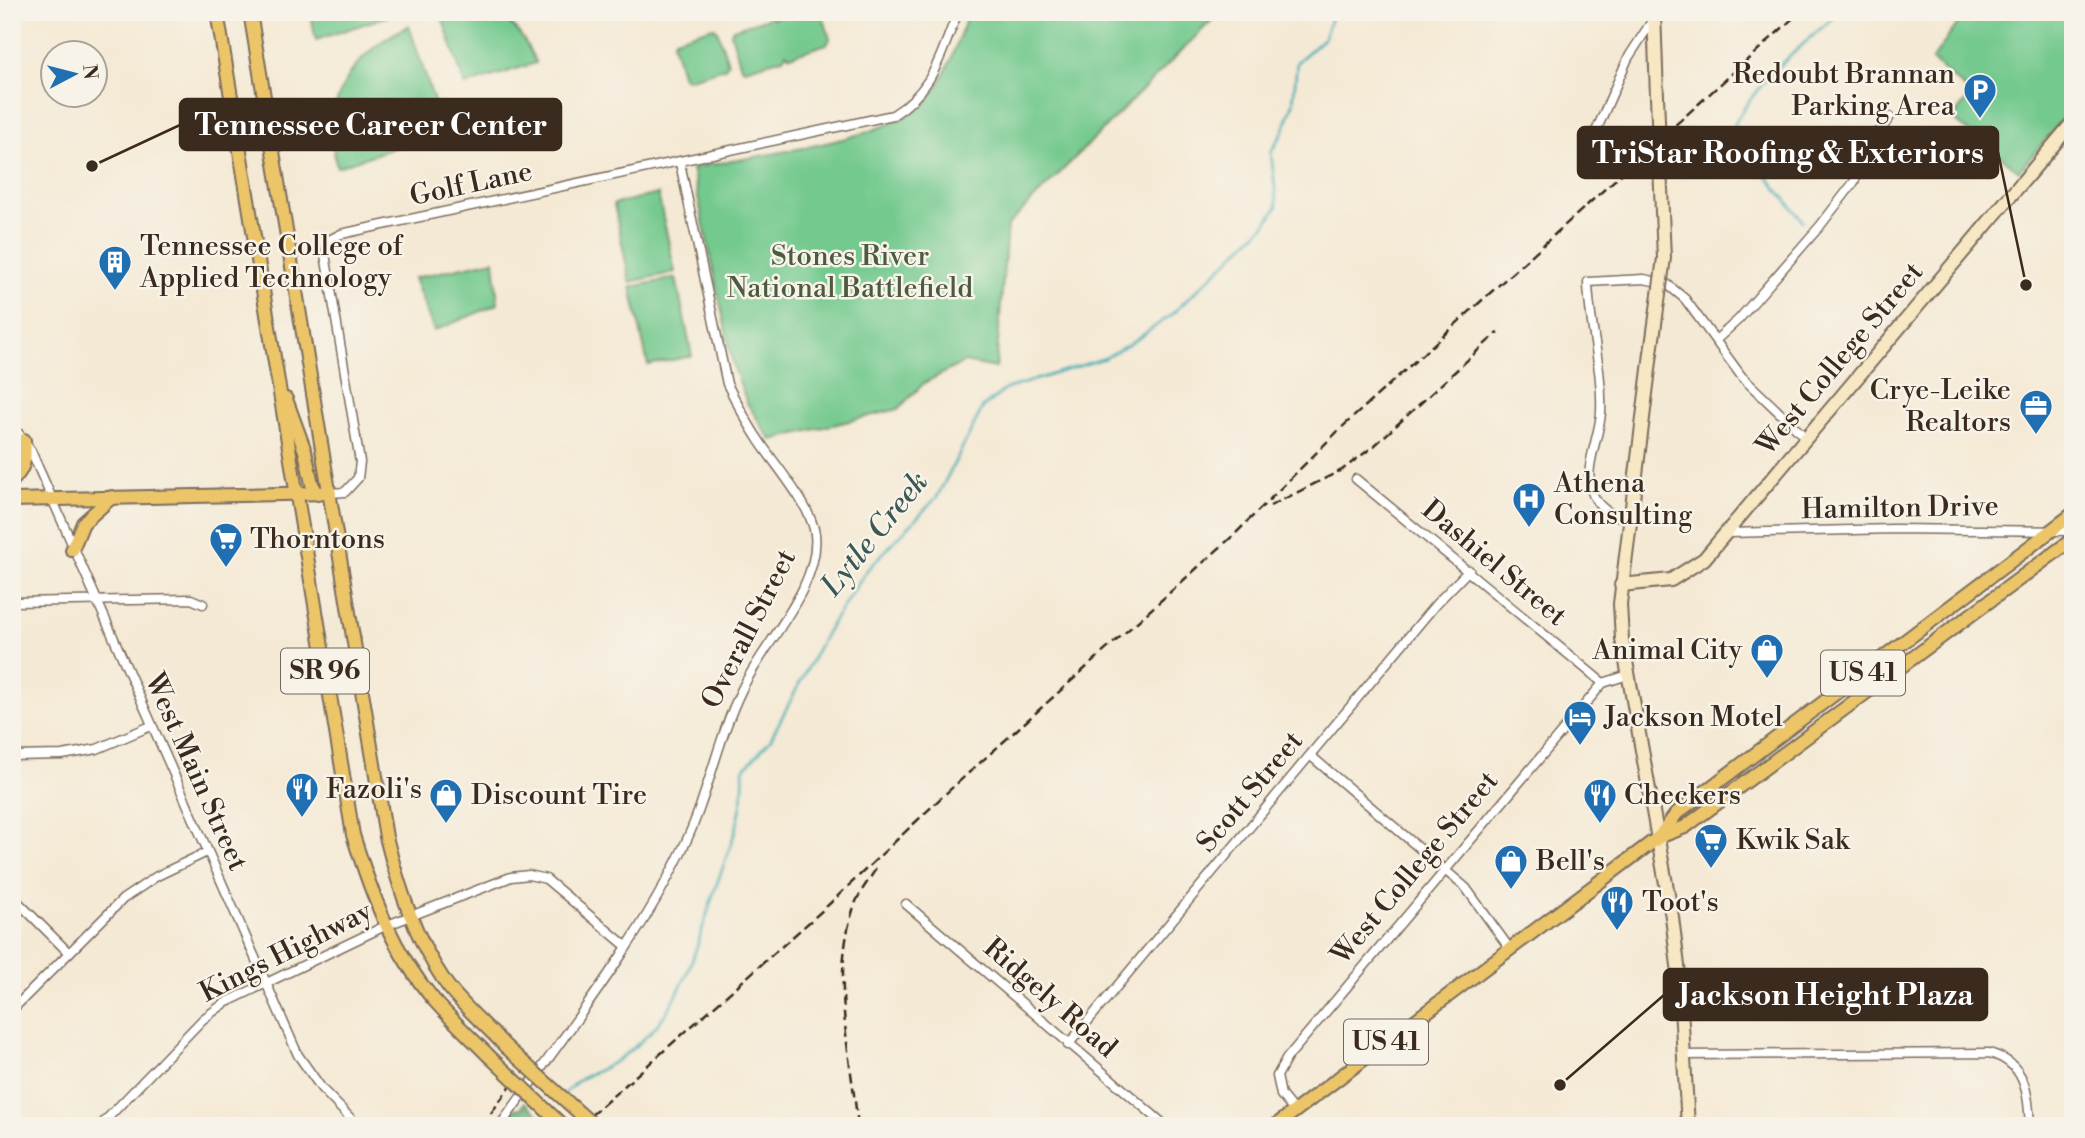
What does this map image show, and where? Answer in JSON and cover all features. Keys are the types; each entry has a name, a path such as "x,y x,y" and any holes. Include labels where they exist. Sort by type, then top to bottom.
{"main road":[{"name":"SR 96","path":"216,12 353,835 385,926 405,961 434,1000 564,1126"},
{"name":"SR 96","path":"250,12 324,493 386,837 411,916 447,984 505,1046 594,1126"},
{"path":"1654,15 1664,258 1621,585 1622,639 1659,837 1679,975 1688,1126"},
{"name":"West College Street","path":"1621,585 1671,579 1687,572 1704,559 2072,123"},
{"path":"12,500 324,493 275,369"},
{"path":"12,481 23,470 26,458 23,440"},
{"path":"72,550 83,523 113,498"},
{"name":"US 41","path":"1659,837 1677,813 2073,514"},
{"name":"US 41","path":"1275,1126 1659,837 1685,827 2073,539"},
{"path":"1936,618 1946,634"},
{"path":"1875,664 1886,678"}],"street":[{"name":"Golf Lane","path":"324,493 345,492 358,478 360,462 325,254 331,239 341,234 893,115 915,102 932,77 958,12"},
{"path":"1593,138 1628,58 1654,15"},
{"path":"1716,340 1740,319 1820,226 1854,182 1870,144 1890,117"},
{"name":"Overall Street","path":"500,1126 626,946 684,846 722,732 743,686 806,582 816,555 814,531 807,513 744,417 727,384 680,163"},
{"path":"1629,520 1617,517 1598,506 1591,491 1589,474 1601,399 1588,282 1644,279 1667,284 1685,299 1742,377 1805,437"},
{"name":"West Main Street","path":"12,424 23,440 52,500 94,600 298,1055 322,1089 358,1126"},
{"name":"Dashiel Street","path":"1356,479 1603,683"},
{"name":"Hamilton Drive","path":"1728,533 1895,529 2073,531"},
{"name":"Scott Street","path":"1068,1045 1436,604 1469,570"},
{"path":"12,602 191,599 204,604"},
{"path":"1603,683 1628,675"},
{"name":"West College Street","path":"1294,1111 1281,1095 1277,1076 1287,1058 1603,683"},
{"path":"12,756 62,755 97,749 151,726"},
{"path":"1311,755 1466,888 1510,949"},
{"path":"12,1010 123,899 157,876 207,852"},
{"name":"Kings Highway","path":"100,1126 203,1019 225,1003 385,926 511,877 529,875 546,879 626,946"},
{"path":"12,896 68,952"},
{"name":"Ridgely Road","path":"906,904 1166,1126"},
{"path":"1684,1055 1989,1053 2004,1057 2022,1074 2028,1094 2030,1126"}],"green space":[{"path":"310,12 400,12 316,40"},
{"path":"786,12 822,12 830,39 827,44 790,56 786,53 783,58 745,69 741,67 731,33 733,29 771,17 775,19"},
{"name":"Stones River National Battlefield","path":"969,12 1220,12 1007,226 996,368 964,362 924,383 898,409 771,440 747,403 733,365 692,168 818,145 884,126 910,114 935,91"},
{"path":"1966,12 2073,12 2073,107 2019,171 1952,118 1971,94 1932,60"},
{"path":"481,13 503,19 520,34 536,63 465,85 441,14"},
{"path":"409,26 444,131 337,167 333,122 345,83 356,65 371,50"},
{"path":"713,27 717,30 728,63 725,68 687,79 683,77 673,43 675,39"},
{"path":"658,194 675,272 630,282 614,204"},
{"path":"494,260 498,304 434,331 414,278"},
{"path":"676,278 692,356 648,365 631,287"},
{"path":"525,1102 551,1126 495,1126 506,1110 521,1108"}],"waterway":[{"name":"Lytle Creek","path":"565,1093 578,1081 632,1049 648,1035 672,1004 689,969 739,819 743,770 770,740 827,631 867,570 937,497 983,407 1006,389 1105,358 1136,340 1171,315 1265,225 1277,207 1271,152 1283,132 1293,104 1297,62 1324,38 1333,12"},
{"path":"1803,221 1731,131 1765,81 1840,12"},
{"name":"Lytle Creek","path":"534,1126 544,1115"}],"railway":[{"path":"579,1126 824,909 943,796 1235,534 1339,430 1800,12"},
{"path":"1270,506 1342,470 1374,446 1498,332"},
{"path":"858,1126 844,1014 844,958 855,904 877,867"},
{"path":"482,1126 519,1074"}],"place":[{"name":"Redoubt Brannan Parking Area","path":"1980,120"},
{"name":"Tennessee Career Center","path":"92,166"},
{"name":"TriStar Roofing & Exteriors","path":"2026,285"},
{"name":"Tennessee College of Applied Technology","path":"115,292"},
{"name":"Crye-Leike Realtors","path":"2036,436"},
{"name":"Athena Consulting","path":"1529,529"},
{"name":"Thorntons","path":"226,569"},
{"name":"Animal City","path":"1767,680"},
{"name":"Jackson Motel","path":"1580,747"},
{"name":"Fazoli's","path":"302,819"},
{"name":"Discount Tire","path":"446,825"},
{"name":"Checkers","path":"1600,825"},
{"name":"Kwik Sak","path":"1711,870"},
{"name":"Bell's","path":"1511,891"},
{"name":"Toot's","path":"1617,932"},
{"name":"Jackson Height Plaza","path":"1560,1085"}]}
